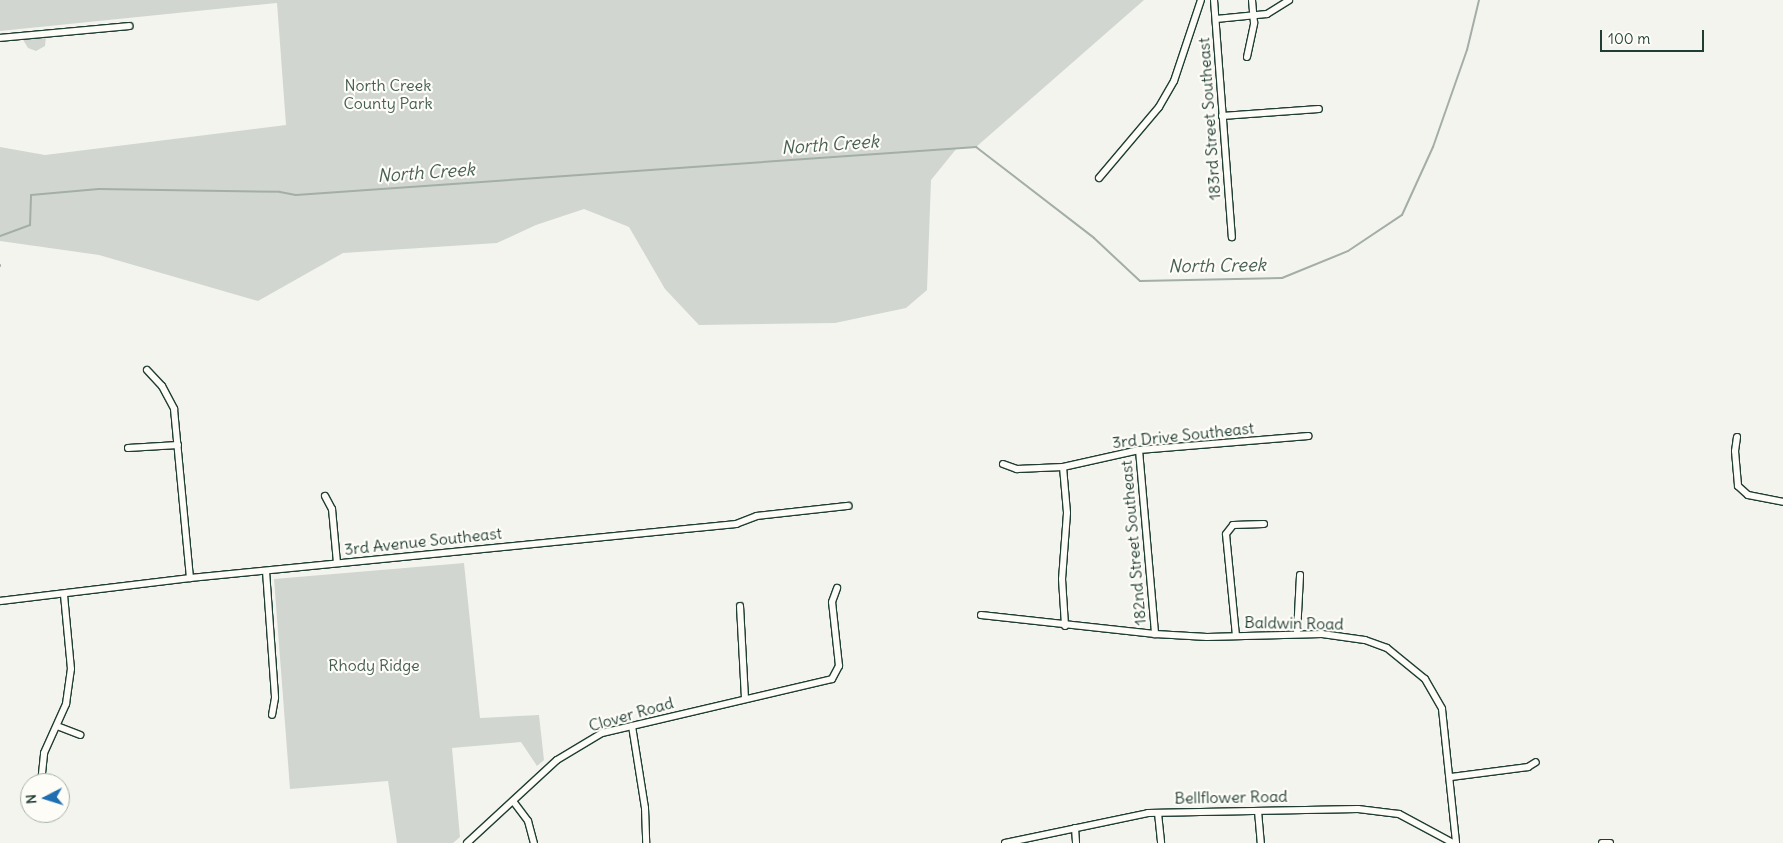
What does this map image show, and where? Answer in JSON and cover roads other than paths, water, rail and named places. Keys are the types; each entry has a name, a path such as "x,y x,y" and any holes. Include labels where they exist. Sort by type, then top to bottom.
{"street":[{"path":"1099,178 1159,107 1174,81 1202,0"},
{"name":"183rd Street Southeast","path":"1214,0 1232,237"},
{"path":"1248,57 1253,15 1252,0"},
{"path":"1216,19 1267,14 1289,0"},
{"path":"0,38 129,26"},
{"path":"1222,116 1319,109"},
{"path":"147,370 162,386 174,409 190,578"},
{"name":"3rd Drive Southeast","path":"1003,464 1017,469 1063,466 1139,450 1308,436"},
{"path":"1737,437 1735,451 1738,486 1748,495 1783,502"},
{"path":"128,448 178,444"},
{"name":"182nd Street Southeast","path":"1139,450 1155,634"},
{"path":"1063,466 1067,513 1062,578 1065,626"},
{"path":"325,496 332,509 337,564"},
{"name":"3rd Avenue Southeast","path":"0,601 64,595 190,578 736,524 757,516 848,506"},
{"path":"1236,636 1226,534 1233,525 1264,524"},
{"path":"266,571 275,698 272,715"},
{"path":"1297,634 1300,575"},
{"name":"Clover Road","path":"467,843 577,745 602,733 745,697 828,681 836,676 839,666 832,602 837,588"},
{"path":"42,773 44,753 66,704 71,669 64,595"},
{"path":"740,606 745,697"},
{"name":"Baldwin Road","path":"981,615 1065,626 1155,634 1346,636 1377,644 1395,652 1418,671 1432,687 1442,709 1451,777 1454,843"},
{"path":"57,726 80,735"},
{"path":"632,726 645,808 646,843"},
{"path":"1451,777 1528,767 1536,762"},
{"path":"513,801 528,821 534,843"},
{"name":"Bellflower Road","path":"1005,843 1158,813 1386,810 1416,821 1454,843"},
{"path":"1258,811 1261,843"},
{"path":"1158,813 1161,843"},
{"path":"1074,828 1076,843"},
{"path":"1602,843 1610,843"}],"waterway":[{"name":"North Creek","path":"0,236 30,225 31,195 99,189 280,192 296,195 976,147 1094,238 1140,281 1282,278 1348,251 1402,215 1433,147 1467,50 1479,0"}],"park label":[{"name":"North Creek County Park","path":"388,94"},
{"name":"Rhody Ridge","path":"374,665"}]}
